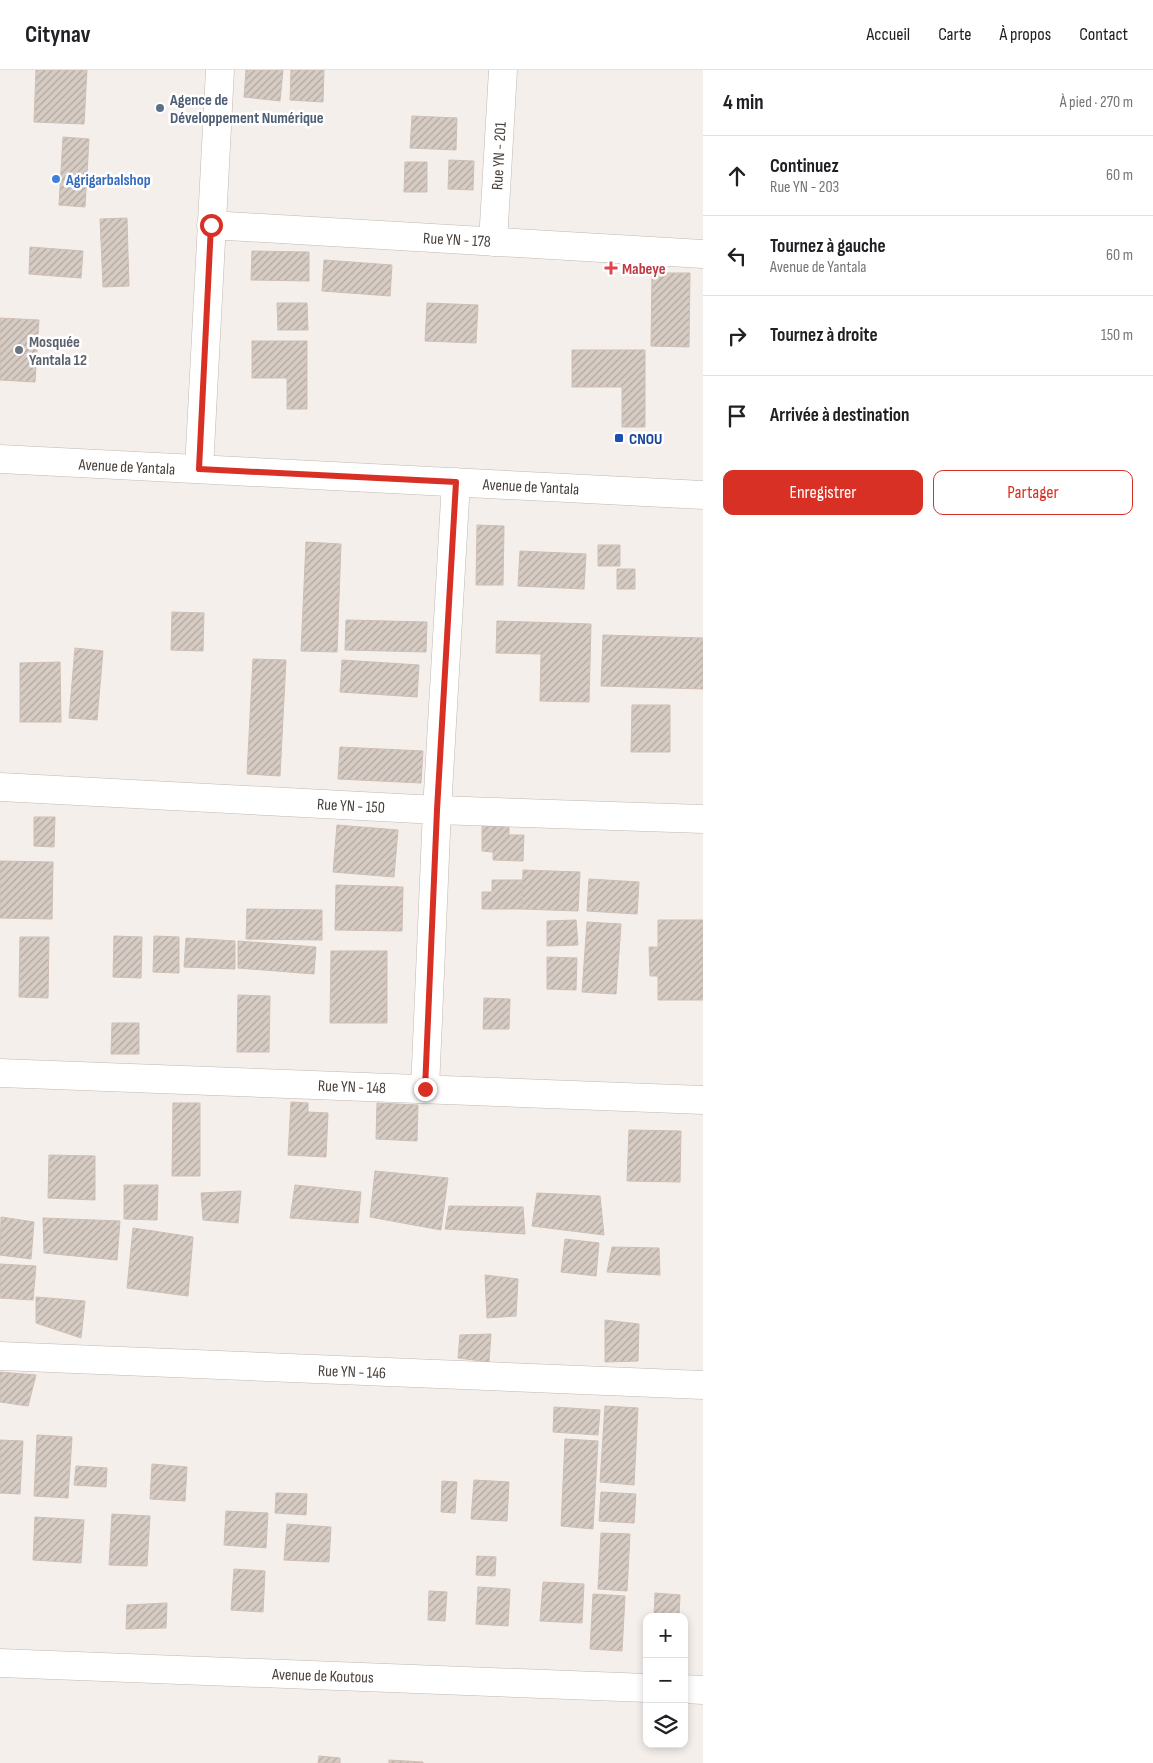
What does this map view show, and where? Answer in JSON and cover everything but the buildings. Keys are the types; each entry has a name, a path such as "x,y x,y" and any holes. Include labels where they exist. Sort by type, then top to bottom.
{"street":[{"path":"199,469 220,70"},
{"name":"Rue YN - 201","path":"493,242 502,70"},
{"name":"Rue YN - 178","path":"211,225 703,254"},
{"name":"Avenue de Yantala","path":"0,459 703,494"},
{"path":"425,1089 437,810 456,482"},
{"name":"Rue YN - 150","path":"0,787 437,810 703,819"},
{"name":"Rue YN - 148","path":"0,1073 703,1100"},
{"name":"Rue YN - 146","path":"0,1356 703,1385"},
{"name":"Avenue de Koutous","path":"0,1663 643,1688"},
{"path":"688,1689 703,1690"}],"place":[{"name":"Agence de Développement Numérique","path":"160,108"},
{"name":"Agrigarbalshop","path":"56,179"},
{"name":"Mabeye","path":"611,268"},
{"name":"Mosquée Yantala 12","path":"19,350"},
{"name":"CNOU","path":"619,438"}],"route":[{"path":"211,225 199,469 456,482 437,810 425,1089"}]}
